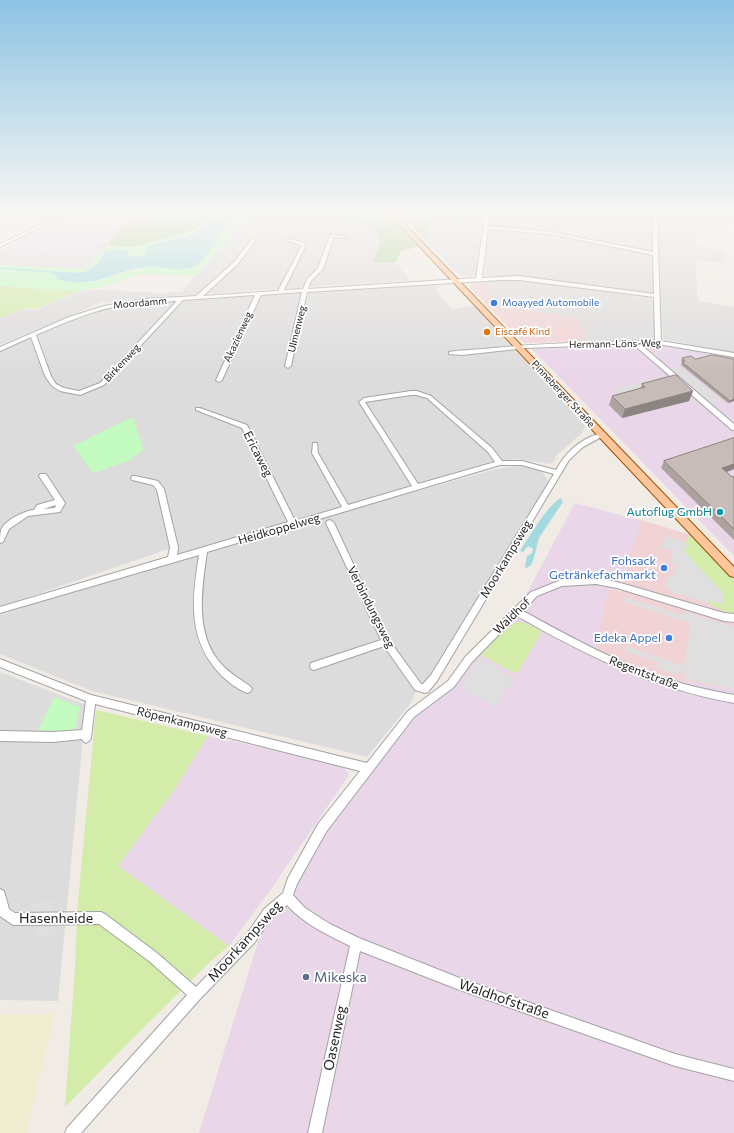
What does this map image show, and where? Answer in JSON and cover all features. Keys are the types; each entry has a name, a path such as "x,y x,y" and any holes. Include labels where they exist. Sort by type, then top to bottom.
{"main road":[{"name":"Pinneberger Straße","path":"443,267 734,573"}],"street":[{"path":"197,298 232,267"},
{"path":"280,293 293,267"},
{"name":"Ulmenweg","path":"288,366 305,291 309,280 320,267"},
{"path":"478,278 480,267"},
{"path":"656,267 658,342"},
{"name":"Moordamm","path":"0,348 104,307 128,302 258,295 478,278 520,278 656,296"},
{"name":"Akazienweg","path":"219,380 258,295"},
{"name":"Birkenweg","path":"33,335 48,376 54,385 62,390 80,392 102,384 181,299"},
{"name":"Hermann-Löns-Weg","path":"450,353 462,353 519,346 658,342 734,355"},
{"path":"635,343 734,428"},
{"path":"417,488 366,409 362,402 364,400 411,393 417,393 429,397 490,450 500,463"},
{"name":"Ericaweg","path":"198,409 246,427 293,525"},
{"name":"Moorkampsweg","path":"418,687 425,689 430,685 572,449 602,435"},
{"path":"315,444 315,453 347,509"},
{"name":"Heidkoppelweg","path":"0,610 123,573 203,552 500,463 522,463 558,472"},
{"path":"0,540 6,527 26,514 58,510 61,504 43,476"},
{"path":"135,478 155,483 160,489 174,547 172,560"},
{"name":"Verbindungsweg","path":"330,523 386,642 418,687"},
{"path":"203,552 196,614 199,631 206,647 218,664 233,680 247,689"},
{"name":"Waldhof","path":"411,714 451,684 470,659 516,611 534,594 549,587 575,581 596,581 617,585 724,617 734,618"},
{"name":"Regentstraße","path":"516,611 551,632 647,677 700,693 734,699"},
{"path":"314,666 386,642"},
{"name":"Röpenkampsweg","path":"0,663 91,699 368,768"},
{"path":"0,736 86,737 91,699"},
{"name":"Moorkampsweg","path":"72,1133 196,995 251,938 268,913 287,897 292,882 322,828 411,714"},
{"name":"Hasenheide","path":"0,895 4,912 13,919 101,918 153,957 196,995"},
{"name":"Waldhofstraße","path":"287,897 301,912 326,928 356,943 457,983 675,1060 734,1075"},
{"name":"Oasenweg","path":"315,1133 356,943"}],"shaded area":[{"path":"40,267 88,267 86,269"},
{"path":"204,267 400,267 409,280 171,296 100,303 0,345 0,318 24,309 35,310 80,291 101,290 163,293 181,292"},
{"path":"451,267 476,267 473,276 458,274"},
{"path":"486,267 653,267 654,294 519,276 485,276"},
{"path":"660,267 696,267 698,301 734,307 734,353 663,339"},
{"path":"485,280 525,281 654,299 654,338 586,341 577,318 514,308 502,309"},
{"path":"485,280 502,309 514,308 577,318 586,341 524,343 470,288 471,283"},
{"path":"434,281 437,292 453,310 475,305 515,351 585,426 582,433 556,456 555,460 551,464 516,459 486,463 350,504 215,548 496,469 520,466 539,470 544,474 548,481 542,494 426,684 418,687 410,704 367,757 92,691 0,654 0,615 174,558 174,547 0,607 0,348 93,310 110,305 150,302 178,302 196,299"},
{"path":"661,343 734,357 734,556 532,349"},
{"path":"679,366 719,398 715,400 719,403 712,405 669,369"},
{"path":"664,376 672,383 619,397 612,390"},
{"path":"575,503 642,521 617,590 608,589 595,648 599,652 631,666 678,680 734,690 734,1133 199,1133 262,929 333,821 417,715 454,684 486,646 528,591"},
{"path":"638,519 691,535 734,580 734,690 678,680 631,666 599,652 595,648 608,588 621,592"},
{"path":"664,536 685,542 689,547 683,550 724,594 723,605 710,601 709,604 681,594 671,593 671,590 665,588 668,576 673,575 675,566 670,563 673,551 661,548"},
{"path":"625,597 681,615 686,612 734,627 734,689 685,679 685,673 680,670 678,675 657,668 658,663 625,651 626,646 684,666 691,623 624,602"},
{"path":"479,658 514,678 495,708 459,686"},
{"path":"0,672 86,705 58,1001 0,1000"},
{"path":"208,736 342,765 349,775 271,889 229,946 118,866 172,793"},
{"path":"54,901 52,911 32,913 33,904"},
{"path":"37,927 56,928 54,937 34,936"},
{"path":"55,1014 26,1133 0,1133 0,1015"}],"green space":[{"path":"0,267 86,269 88,267 92,267 89,270 76,273 49,271 89,283 146,267 186,269 189,267 203,267 196,275 141,274 100,287 79,291 0,286"},
{"path":"0,286 79,291 35,309 25,308 0,318"},
{"path":"133,417 143,450 128,461 93,473 73,446"},
{"path":"691,535 734,580 734,614 709,604 710,601 682,549 688,547 685,542"},
{"path":"516,622 524,623 542,631 518,672 514,673 481,655 494,640"},
{"path":"54,697 80,707 74,732 37,733"},
{"path":"96,710 208,736 172,793 118,866 229,946 213,959 65,1107 75,967 77,912"}],"water":[{"path":"94,267 193,267 185,269 146,267 123,272 103,279 82,282 70,282 57,279 55,274 47,271 75,273 89,270"},
{"path":"561,498 563,502 539,538 533,561 530,566 527,568 525,567 527,556 532,553 533,549 528,546 523,552 520,551 545,514 556,501"}],"building":[{"path":"712,355 734,359 734,399 730,401 682,362 685,361 682,358 691,356 695,359"},
{"path":"676,375 693,391 625,409 612,396 645,387 642,384"},
{"name":"Autoflug GmbH","path":"734,438 734,464 722,468 732,477 734,476 734,529 664,461"}],"waterway":[{"path":"0,268 51,272"}],"place":[{"name":"Moayyed Automobile","path":"494,303"},
{"name":"Eiscafé Kind","path":"487,332"},
{"name":"Autoflug GmbH","path":"720,512"},
{"name":"Fohsack Getränkefachmarkt","path":"664,568"},
{"name":"Edeka Appel","path":"669,638"},
{"name":"Mikeska","path":"306,977"}]}
